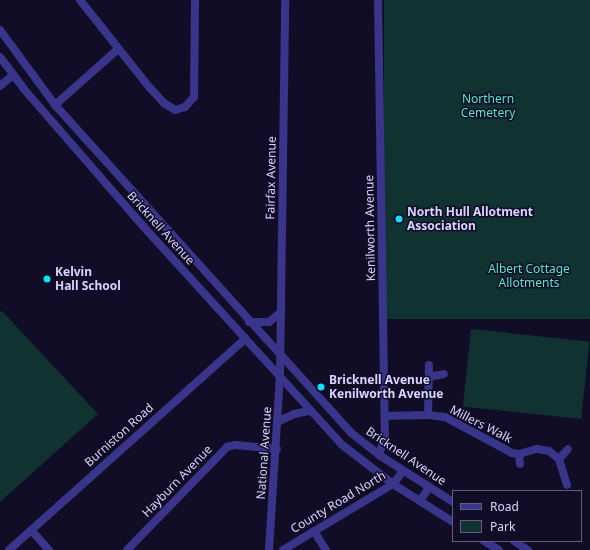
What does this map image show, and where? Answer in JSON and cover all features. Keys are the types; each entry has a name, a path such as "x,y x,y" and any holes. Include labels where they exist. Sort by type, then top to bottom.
{"street":[{"path":"80,0 118,49 164,103 175,110 185,107 194,97 195,0"},
{"name":"Fairfax Avenue","path":"280,356 285,0"},
{"name":"Kenilworth Avenue","path":"378,0 385,416 385,436 379,456"},
{"name":"Bricknell Avenue","path":"0,30 54,105 100,154 249,322 350,432 379,456 452,501"},
{"path":"54,105 118,49"},
{"name":"Bricknell Avenue","path":"0,57 54,124 173,261 280,375 310,411 341,444 392,484 452,521"},
{"path":"0,86 13,75"},
{"path":"90,164 100,154"},
{"path":"249,322 269,322 281,312"},
{"name":"Burniston Road","path":"9,550 245,338"},
{"name":"National Avenue","path":"269,550 279,421 280,356"},
{"path":"428,415 429,365"},
{"path":"429,377 444,374"},
{"path":"279,421 294,414 310,411"},
{"name":"Millers Walk","path":"385,416 428,415 445,417 496,446 512,453 519,454 537,449 549,450 559,459"},
{"path":"341,444 350,432"},
{"name":"Hayburn Avenue","path":"127,550 227,447 235,445 277,449"},
{"path":"567,484 559,459 568,449"},
{"name":"Millers Walk","path":"519,454 520,464"},
{"name":"County Road North","path":"283,550 392,484 403,471"},
{"path":"420,501 429,487"},
{"path":"31,530 49,550"},
{"path":"314,531 326,550"},
{"path":"486,542 499,550"},
{"path":"516,542 528,550"}],"green space":[{"name":"Northern Cemetery","path":"384,0 590,0 590,319 384,319"},
{"path":"2,311 98,414 0,502 0,312"},
{"path":"471,329 589,341 581,419 463,407"}],"place":[{"name":"North Hull Allotment Association","path":"399,219"},
{"name":"Kelvin Hall School","path":"47,279"},
{"name":"Bricknell Avenue Kenilworth Avenue","path":"321,387"}],"park label":[{"name":"Albert Cottage Allotments","path":"529,276"}]}
